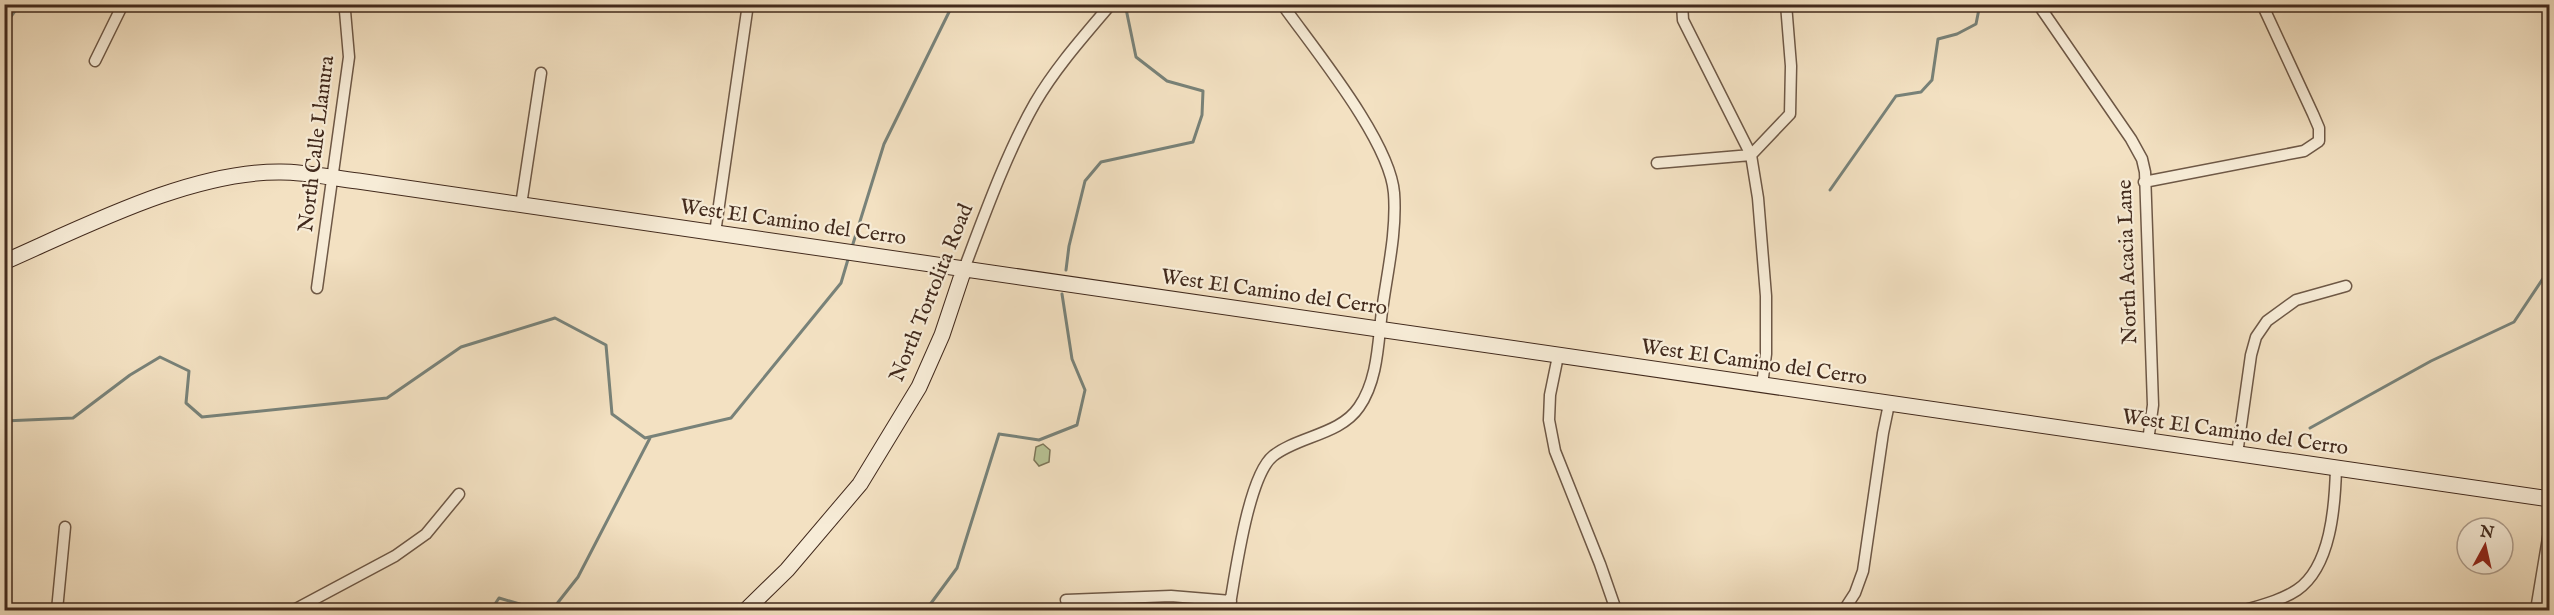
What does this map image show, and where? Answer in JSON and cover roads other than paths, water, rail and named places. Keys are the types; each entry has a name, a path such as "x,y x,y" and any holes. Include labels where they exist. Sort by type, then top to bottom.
{"street":[{"path":"96,61 123,4"},
{"name":"North Calle Llanura","path":"317,288 349,57 345,11 342,4"},
{"path":"715,233 748,4"},
{"name":"North Tortolita Road","path":"746,610 787,570 860,484 919,387 942,335 964,269 999,180 1035,103 1068,54 1112,4"},
{"path":"1066,600 1171,596 1230,606 1257,479 1272,457 1325,432 1348,418 1359,408 1368,390 1374,366 1392,225 1394,195 1392,177 1380,147 1282,4"},
{"path":"1682,4 1683,20 1751,155 1758,198 1766,296 1766,354 1762,385"},
{"path":"1657,163 1751,155 1790,114 1791,66 1786,4"},
{"name":"North Acacia Lane","path":"2038,4 2131,139 2142,159 2145,172 2153,405 2148,441"},
{"path":"2144,182 2304,151 2319,141 2319,128 2262,4"},
{"path":"521,205 540,73"},
{"name":"West El Camino del Cerro","path":"4,262 89,224 180,189 239,175 282,172 2550,500"},
{"path":"2237,454 2251,355 2256,337 2267,321 2296,300 2346,285"},
{"path":"1558,356 1550,394 1549,420 1555,452 1616,610"},
{"path":"1844,610 1855,592 1863,571 1889,404"},
{"path":"2245,610 2277,600 2299,589 2321,564 2328,537 2336,468"},
{"path":"294,610 403,551 426,534 459,494"},
{"path":"2536,610 2550,526"},
{"path":"57,610 66,527"}],"waterway":[{"path":"4,26 20,4"},
{"path":"852,247 884,144 953,4"},
{"path":"1066,270 1069,246 1085,181 1101,162 1193,142 1202,115 1203,91 1167,81 1136,57 1125,4"},
{"path":"1830,190 1896,96 1921,92 1932,80 1938,39 1957,34 1976,24 1980,4"},
{"path":"4,421 73,418 130,375 160,357 189,371 186,403 202,417 387,398 461,347 555,318 606,345 612,414 645,438 731,418 841,283 849,256"},
{"path":"2310,428 2431,361 2514,322 2550,268"},
{"path":"926,610 957,568 999,434 1039,440 1077,425 1085,390 1072,359 1062,294"},
{"path":"552,610 578,577 650,438"},
{"path":"491,610 499,598 540,610"}]}
